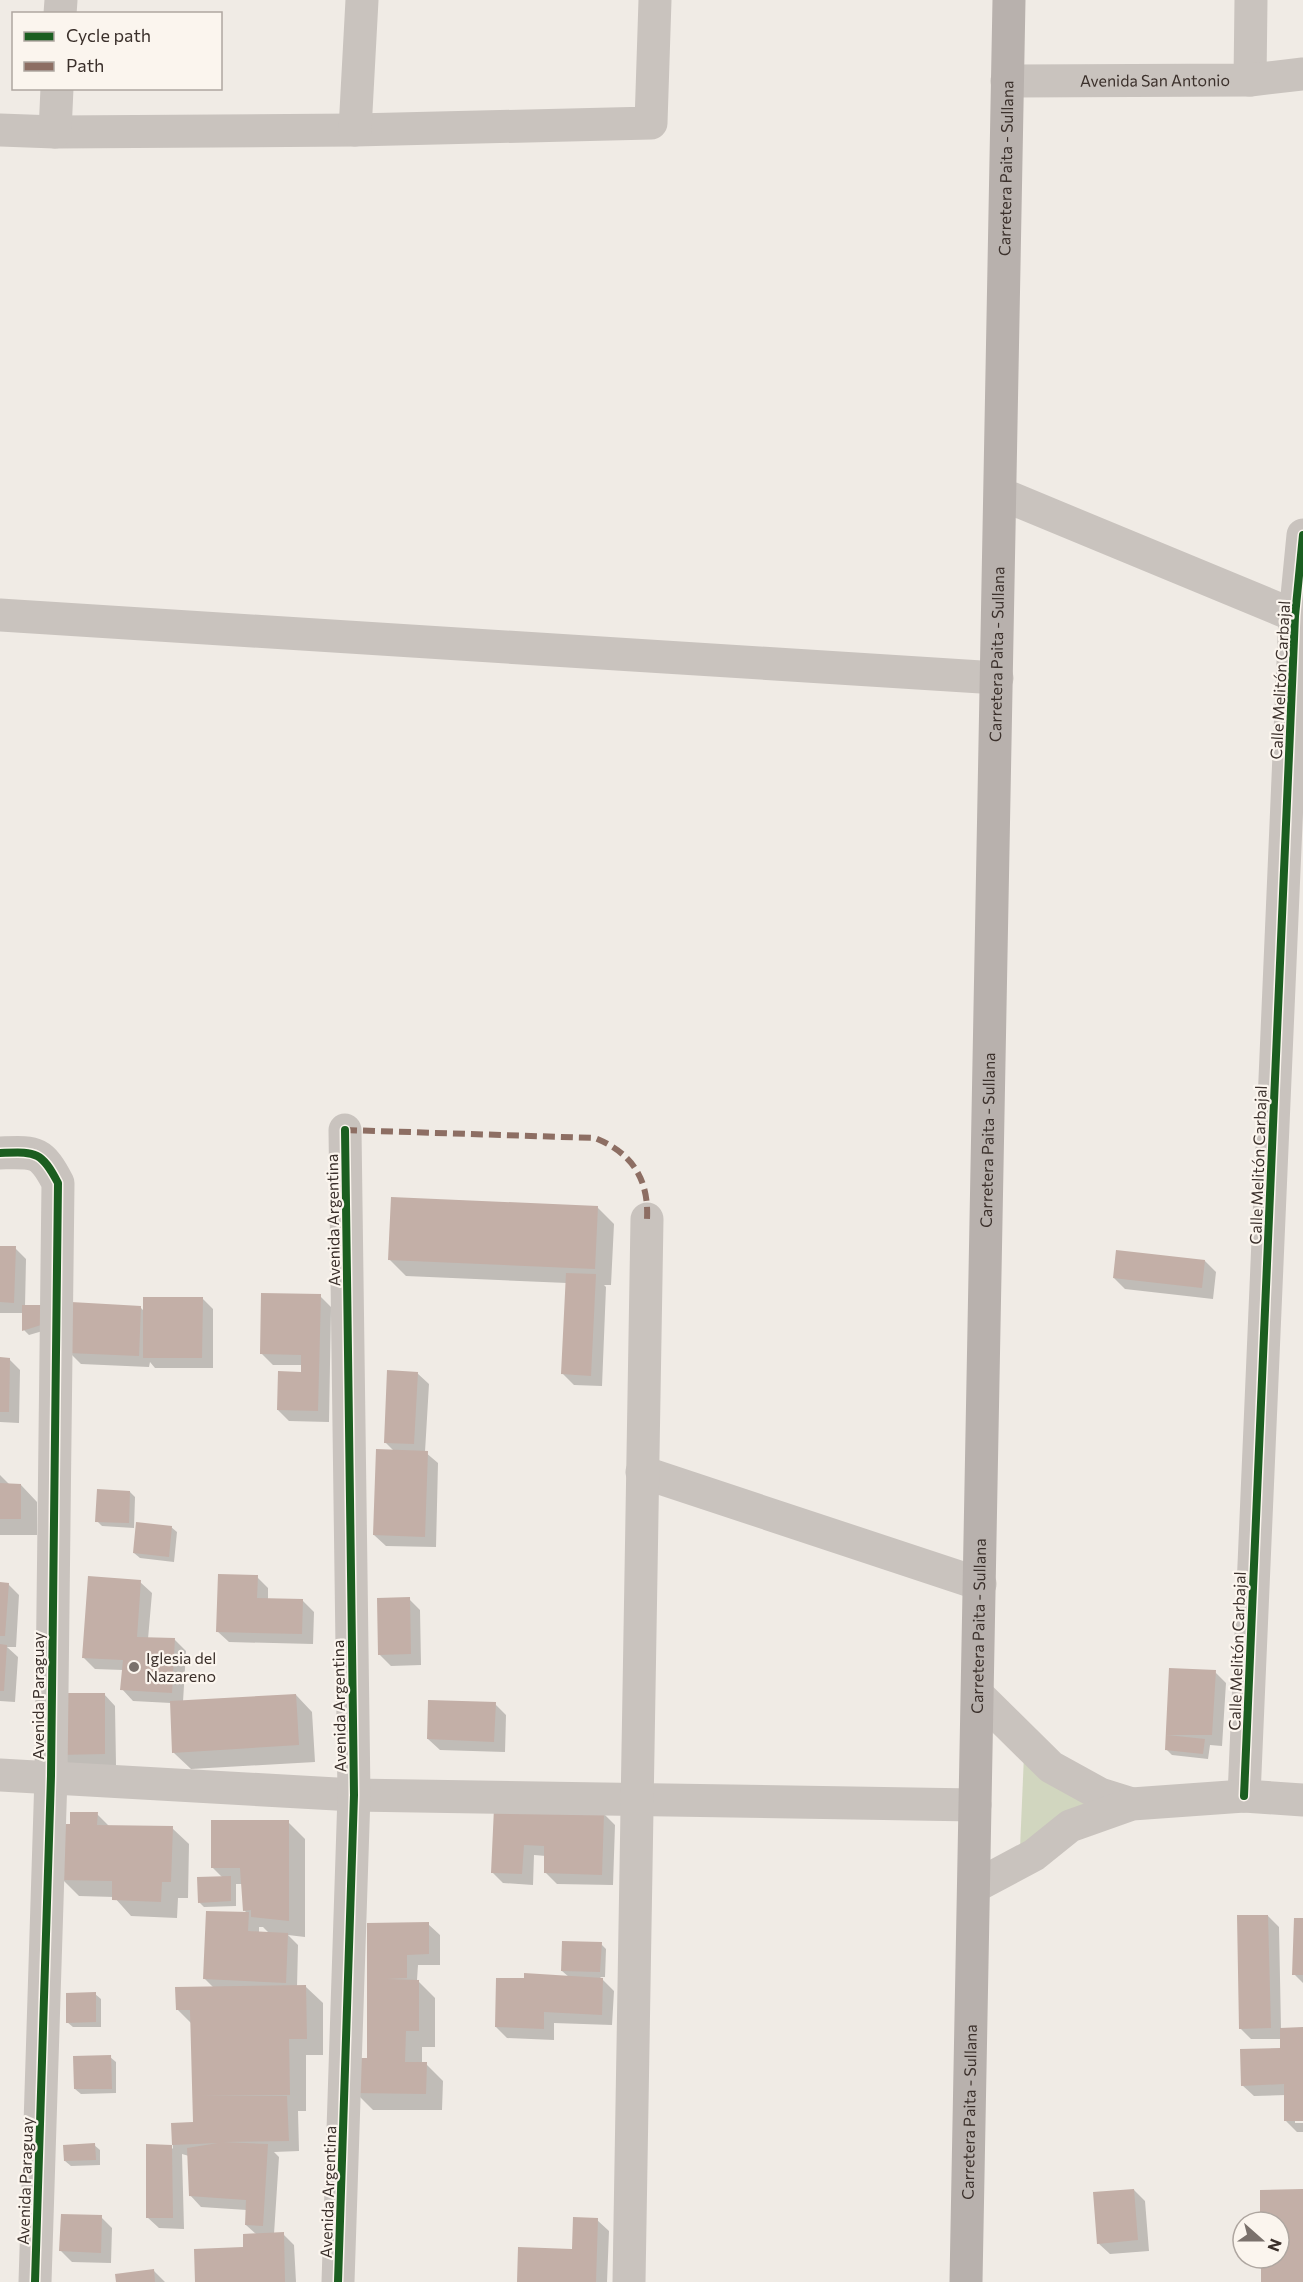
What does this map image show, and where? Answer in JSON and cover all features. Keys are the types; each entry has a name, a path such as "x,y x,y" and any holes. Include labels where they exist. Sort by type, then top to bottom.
{"main road":[{"name":"Carretera Paita - Sullana","path":"966,2282 1009,0"}],"street":[{"path":"355,130 362,0"},
{"path":"0,130 55,132 355,130 651,123 655,0"},
{"path":"1250,80 1251,0"},
{"name":"Avenida San Antonio","path":"1008,81 1250,80 1303,74"},
{"path":"55,132 57,90"},
{"path":"1001,494 1299,617"},
{"name":"Calle Melitón Carbajal","path":"1244,1796 1303,535"},
{"path":"0,615 998,678"},
{"name":"Avenida Argentina","path":"338,2282 354,1796 345,1130"},
{"name":"Avenida Paraguay","path":"0,1153 30,1152 47,1161 58,1183 51,1776 35,2282"},
{"path":"628,2282 647,1219"},
{"path":"642,1472 980,1584"},
{"path":"978,1695 1051,1767 1100,1794 1132,1804"},
{"path":"0,1775 51,1776 354,1796 975,1805"},
{"path":"974,1887 1034,1854 1070,1826 1132,1804 1244,1796 1303,1800"}],"green space":[{"path":"1024,1755 1090,1807 1020,1849"}],"building":[{"path":"391,1197 598,1206 595,1269 388,1260"},
{"path":"0,1246 16,1246 14,1303 0,1302"},
{"path":"1116,1250 1205,1260 1202,1288 1113,1278"},
{"path":"566,1273 596,1274 591,1376 561,1374"},
{"path":"261,1293 321,1294 318,1411 277,1410 278,1371 301,1372 301,1355 260,1354"},
{"path":"143,1297 203,1297 202,1358 143,1358"},
{"path":"71,1302 141,1306 139,1356 68,1353"},
{"path":"22,1305 41,1305 41,1325 22,1331"},
{"path":"0,1357 10,1358 9,1412 0,1412"},
{"path":"387,1370 418,1372 414,1444 384,1443"},
{"path":"376,1449 428,1451 425,1537 373,1535"},
{"path":"0,1483 21,1484 21,1519 0,1519"},
{"path":"97,1489 130,1491 129,1523 95,1522"},
{"path":"136,1522 172,1526 169,1557 133,1553"},
{"path":"218,1574 258,1575 257,1598 303,1599 302,1634 216,1632"},
{"path":"88,1576 141,1580 137,1637 175,1638 172,1693 120,1690 123,1660 82,1658"},
{"path":"0,1582 9,1583 5,1636 0,1636"},
{"path":"410,1597 411,1654 378,1655 377,1598"},
{"path":"0,1644 7,1645 4,1691 0,1691"},
{"path":"1169,1668 1216,1670 1212,1735 1167,1735 1205,1739 1203,1754 1165,1750"},
{"path":"56,1693 105,1693 105,1754 57,1755"},
{"path":"296,1694 299,1745 172,1753 170,1701"},
{"path":"428,1700 496,1702 494,1742 427,1739"},
{"path":"494,1808 604,1813 602,1875 544,1873 544,1846 524,1845 522,1874 491,1873"},
{"path":"70,1812 98,1812 97,1825 173,1826 171,1882 162,1882 161,1902 112,1900 112,1881 61,1880 62,1824 70,1824"},
{"path":"211,1820 289,1820 289,1921 251,1917 251,1910 243,1911 240,1868 211,1868"},
{"path":"231,1876 231,1901 198,1903 197,1877"},
{"path":"206,1911 249,1912 248,1931 288,1933 286,1983 203,1979"},
{"path":"1237,1915 1268,1915 1271,2028 1239,2029"},
{"path":"1294,1918 1303,1918 1303,1975 1292,1975"},
{"path":"429,1922 429,1954 407,1955 407,1978 387,1979 419,1980 419,2031 406,2031 405,2062 427,2062 426,2094 355,2093 356,2058 367,2058 367,1923"},
{"path":"562,1941 602,1942 600,1972 561,1971"},
{"path":"524,1973 603,1978 602,2015 544,2012 544,2029 495,2027 496,1978 524,1978"},
{"path":"306,1985 307,2039 289,2039 290,2095 199,2095 287,2096 289,2141 223,2142 268,2144 263,2226 245,2225 246,2200 189,2196 187,2148 218,2143 172,2145 171,2123 193,2122 190,2010 176,2010 175,1987"},
{"path":"96,1992 96,2022 66,2023 66,1993"},
{"path":"1303,2027 1303,2121 1284,2121 1284,2084 1241,2086 1240,2049 1280,2048 1280,2028"},
{"path":"111,2055 112,2089 74,2089 73,2056"},
{"path":"95,2143 96,2160 64,2161 63,2145"},
{"path":"146,2144 172,2145 173,2218 146,2218"},
{"path":"1134,2189 1138,2240 1097,2244 1093,2192"},
{"path":"1303,2189 1303,2282 1261,2282 1261,2270 1291,2270 1291,2210 1260,2210 1260,2190"},
{"path":"61,2214 102,2215 101,2253 59,2251"},
{"path":"573,2217 598,2218 596,2282 517,2282 518,2247 572,2249"},
{"path":"284,2232 285,2282 195,2282 194,2249 243,2247 243,2234"},
{"path":"154,2269 155,2282 116,2282 115,2274"}],"marked path":[{"path":"345,1130 595,1138 619,1151 636,1169 645,1192 647,1219"}],"cycle path":[{"path":"1244,1796 1295,616 1303,535"},
{"path":"338,2282 354,1795 345,1130"},
{"path":"0,1153 36,1155 47,1164 58,1183 51,1776 35,2282"}],"place":[{"name":"Iglesia del Nazareno","path":"134,1667"}]}
